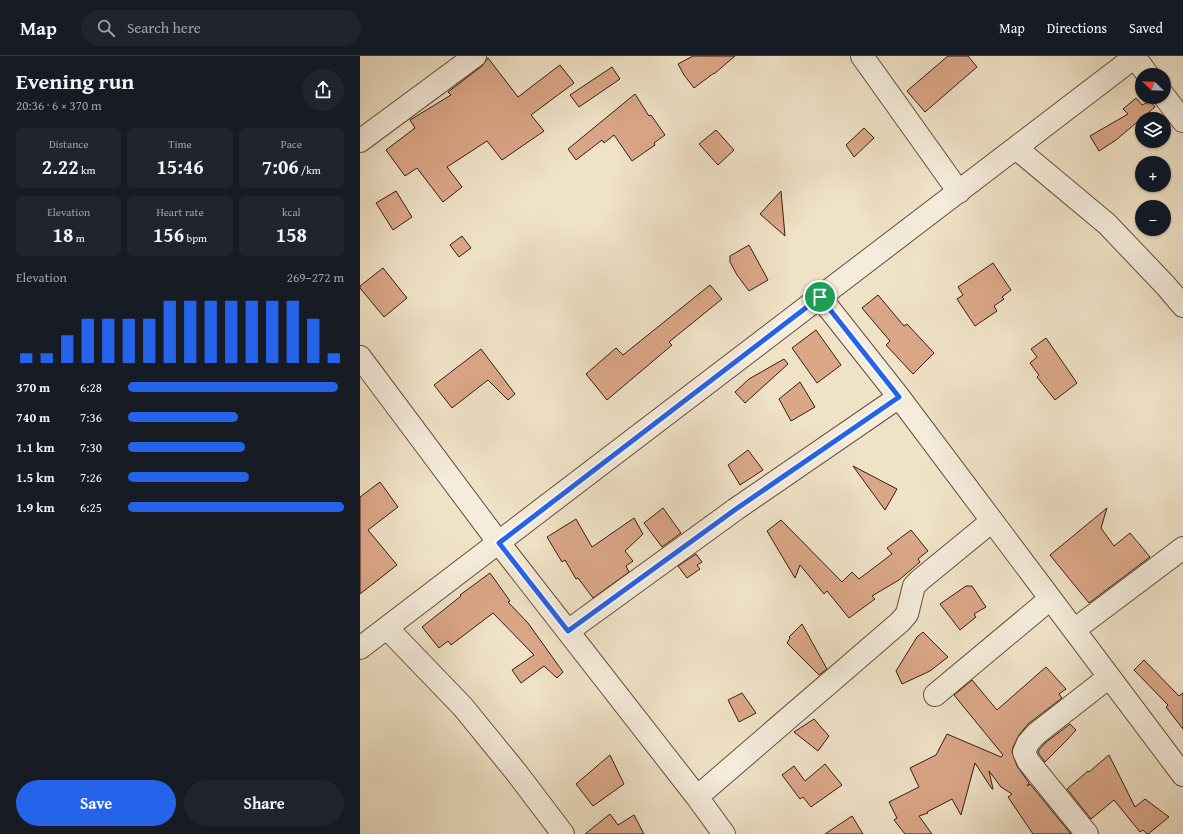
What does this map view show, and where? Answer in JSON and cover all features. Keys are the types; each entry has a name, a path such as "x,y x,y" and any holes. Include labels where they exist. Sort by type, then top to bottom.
{"street":[{"path":"360,140 475,56"},
{"path":"862,56 959,192"},
{"path":"360,648 959,192 1135,56 1143,68"},
{"path":"1170,104 1183,121"},
{"path":"1016,148 1107,224 1183,306"},
{"path":"820,297 899,397 1183,775"},
{"path":"360,357 499,543 698,797 724,834"},
{"path":"568,631 736,509 899,397"},
{"path":"698,797 900,622 907,614 914,586 992,521"},
{"path":"1074,630 1183,548"},
{"path":"935,695 1050,599"},
{"path":"387,628 463,707 516,772 563,834"},
{"path":"1087,834 1028,761 1024,752 1028,743 1036,734 1109,677"}],"building":[{"path":"693,56 735,56 714,74 694,88 678,64"},
{"path":"948,56 968,56 977,67 925,112 907,91"},
{"path":"488,58 518,97 560,65 574,83 531,115 544,131 502,160 487,141 447,167 462,187 443,202 417,168 405,176 386,150 415,128 410,120 451,95 448,92 482,66"},
{"path":"612,67 620,79 579,107 570,95"},
{"path":"635,94 649,116 651,115 665,135 654,143 655,145 632,161 614,135 604,143 602,140 576,160 568,149"},
{"path":"1135,99 1135,104 1152,104 1155,107 1149,112 1135,112 1135,124 1116,140 1099,151 1090,136 1128,114 1123,109"},
{"path":"864,128 874,138 854,157 846,145"},
{"path":"716,130 734,150 718,165 699,144"},
{"path":"396,191 412,217 393,230 376,203"},
{"path":"781,191 785,236 760,214"},
{"path":"462,236 471,248 459,257 450,245"},
{"path":"749,245 768,280 749,291 737,275 730,262 730,256"},
{"path":"993,263 1011,290 1002,297 1004,299 994,306 997,311 975,326 957,299 963,295 958,287"},
{"path":"383,268 407,298 384,317 360,288 360,286"},
{"path":"710,285 722,299 669,342 672,345 607,400 586,374 616,348 623,355"},
{"path":"878,295 904,326 907,324 934,353 913,374 886,345 890,341 862,308"},
{"path":"816,330 841,365 817,383 792,348"},
{"path":"1046,338 1077,383 1055,400 1037,377 1039,375 1030,363 1037,357 1031,349"},
{"path":"481,349 515,394 508,400 488,380 452,408 434,385"},
{"path":"784,359 788,364 745,403 735,392 749,379"},
{"path":"800,382 815,407 791,421 779,399"},
{"path":"748,450 763,470 740,485 728,465"},
{"path":"853,466 897,489 885,510"},
{"path":"380,482 398,507 368,530 397,565 360,594 360,497"},
{"path":"663,508 681,533 662,547 644,523"},
{"path":"1107,508 1101,528 1114,546 1130,533 1150,557 1089,603 1050,555"},
{"path":"634,518 643,534 625,551 633,561 626,566 629,572 593,598 578,578 576,579 565,560 562,562 547,537 576,519 592,547"},
{"path":"781,520 842,582 852,572 859,579 892,554 887,548 911,530 928,551 918,559 920,562 899,580 872,596 875,599 849,618 827,591 824,594 800,565 795,578 767,531"},
{"path":"696,554 702,562 697,565 700,569 687,578 678,566"},
{"path":"490,573 510,601 508,602 528,623 563,672 557,678 544,666 521,683 512,670 534,655 493,613 451,645 448,641 439,648 422,627 461,596 460,595"},
{"path":"966,586 972,586 986,607 974,614 976,617 960,630 940,604"},
{"path":"802,624 827,669 819,675 787,643 790,638 789,637"},
{"path":"923,632 948,657 930,671 902,684 896,671 917,637"},
{"path":"1144,660 1179,696 1183,693 1183,729 1166,707 1168,705 1134,670"},
{"path":"1046,667 1066,689 1059,694 1062,698 1028,724 1019,735 1012,752 1017,766 1029,783 1027,786 1030,784 1071,834 1033,834 1008,797 1012,794 1001,787 989,771 992,789 975,763 961,815 952,799 927,812 928,813 919,816 932,834 905,834 894,820 897,818 889,802 919,787 910,768 936,755 947,734 1001,757 1003,755 954,695 972,680 997,710"},
{"path":"742,693 756,713 739,722 728,700"},
{"path":"814,719 829,736 818,751 794,732"},
{"path":"1070,724 1076,730 1045,762 1038,752 1039,750 1045,743"},
{"path":"610,755 624,784 593,806 576,784"},
{"path":"1109,755 1135,807 1145,799 1169,817 1148,834 1143,830 1140,832 1114,800 1091,819 1067,789"},
{"path":"825,764 842,785 811,807 803,797 800,799 782,775 794,766 805,781"},
{"path":"610,814 618,825 634,815 644,834 585,834"},
{"path":"852,816 863,834 825,834"}],"route":[{"path":"820,297 899,397 736,509 568,631 499,543 820,297"}]}
